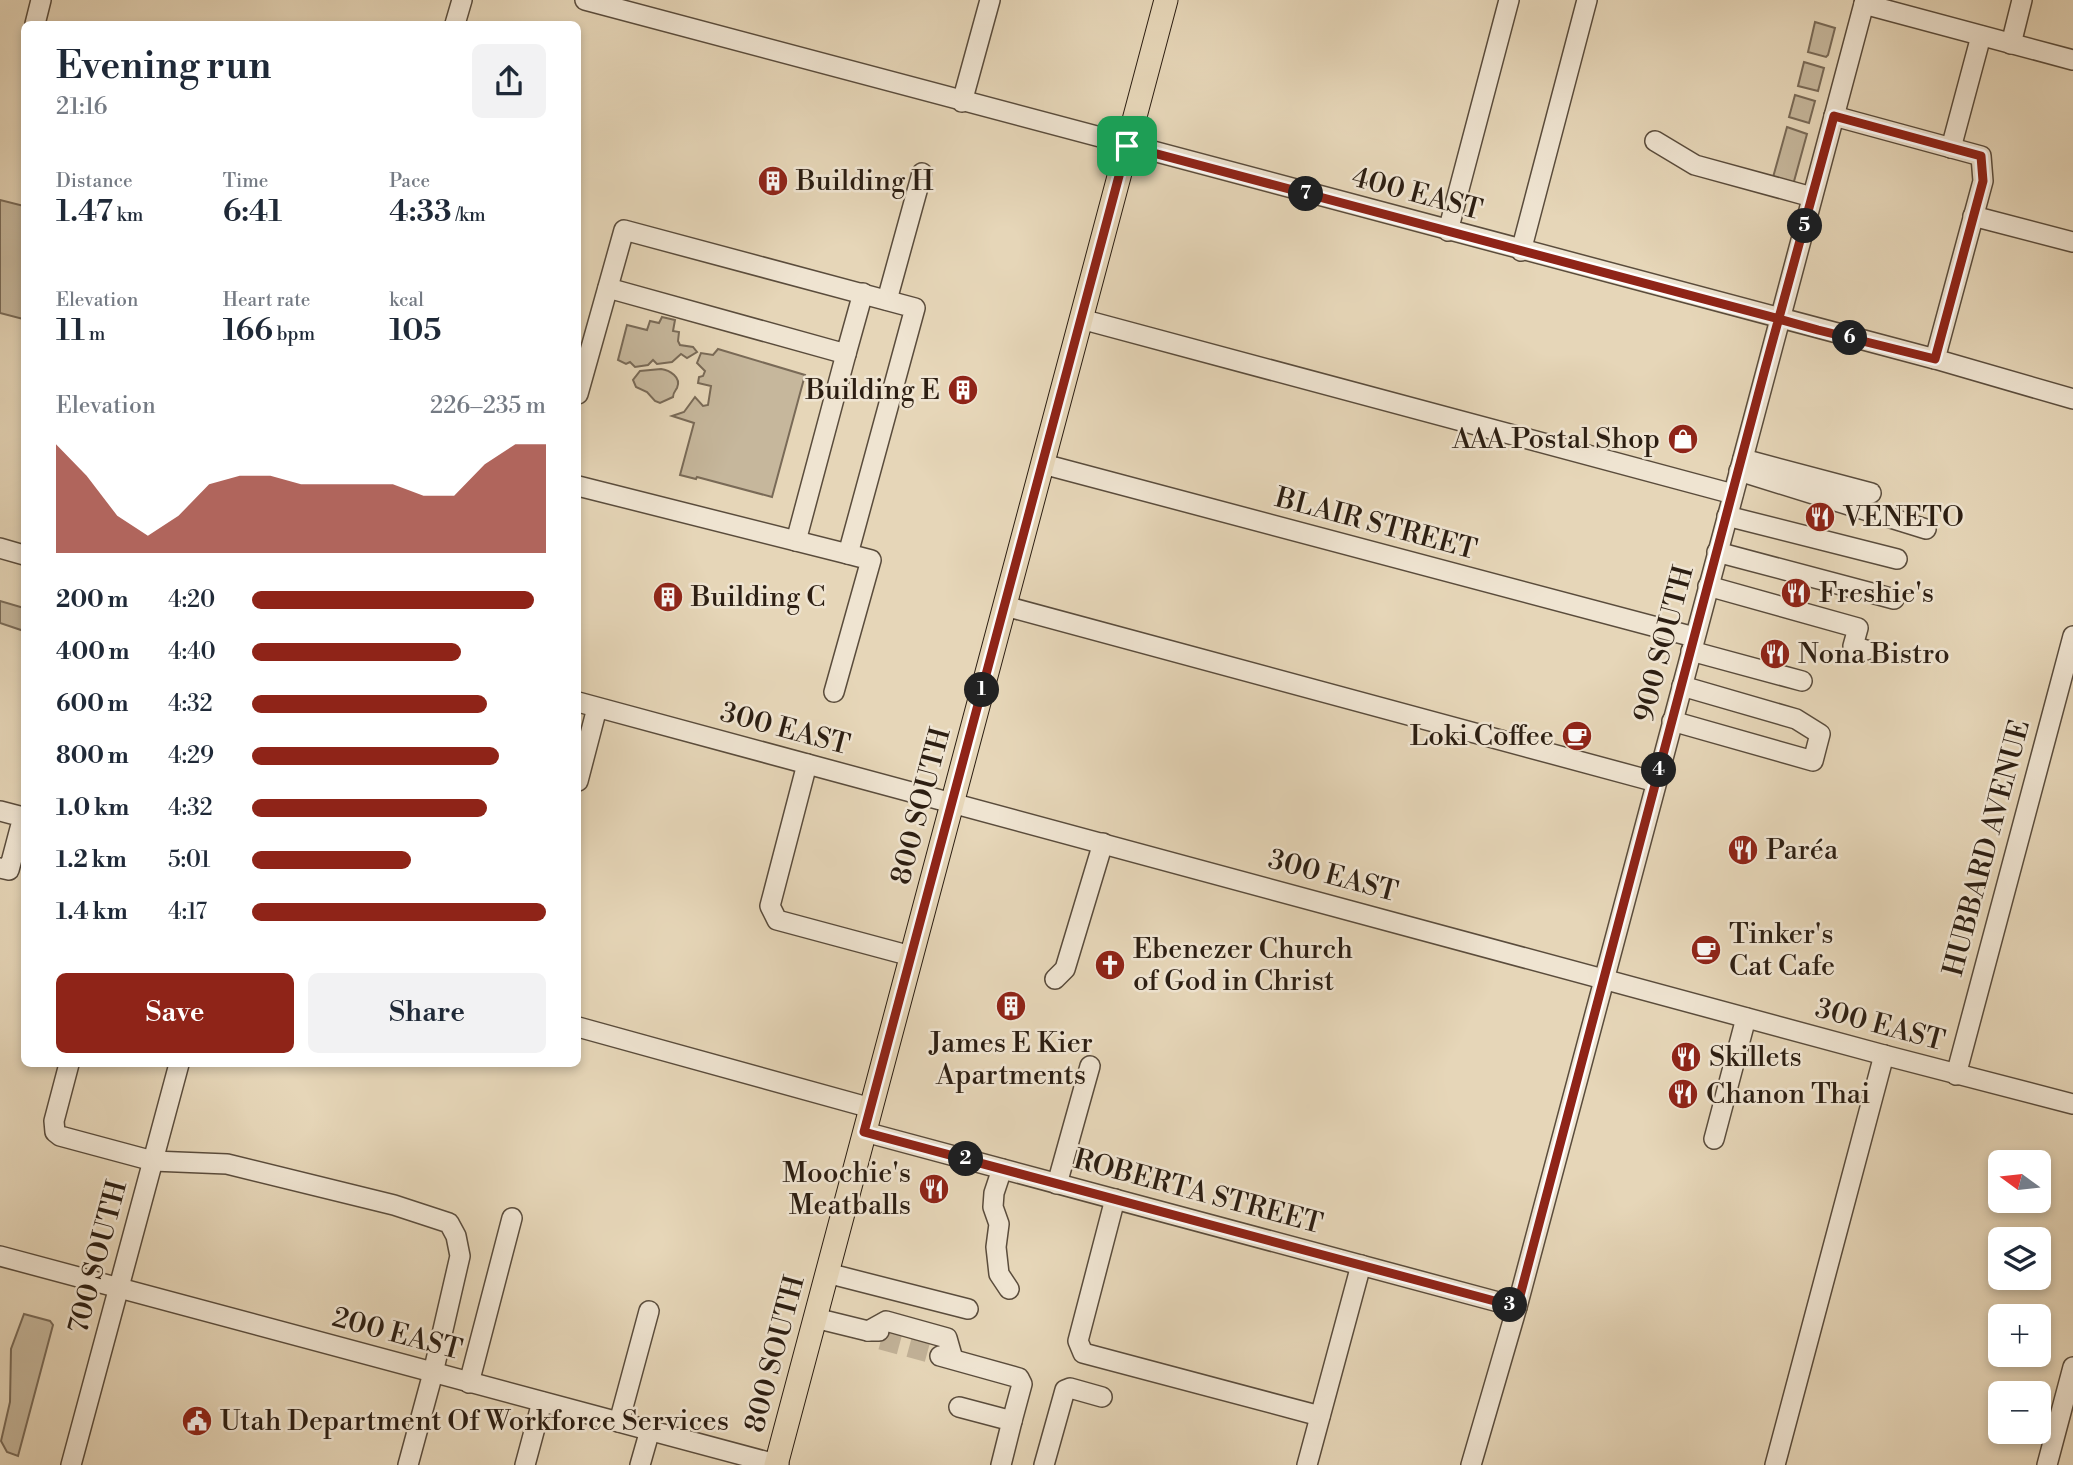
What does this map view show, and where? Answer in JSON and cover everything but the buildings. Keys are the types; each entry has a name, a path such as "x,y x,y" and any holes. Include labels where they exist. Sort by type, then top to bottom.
{"main road":[{"name":"800 SOUTH","path":"777,1465 1166,0"}],"street":[{"path":"36,21 41,0"},
{"path":"457,21 462,0"},
{"name":"400 EAST","path":"585,0 1935,359 2073,399"},
{"path":"962,102 990,0"},
{"path":"1448,231 1509,0"},
{"path":"1521,251 1587,0"},
{"path":"2011,44 2022,0"},
{"path":"1865,2 2073,60"},
{"name":"900 SOUTH","path":"1471,1465 1517,1307 1865,2"},
{"path":"1951,148 1981,36"},
{"path":"1834,116 1981,156 1983,181 1935,359"},
{"path":"1655,141 1695,164 1812,197"},
{"path":"887,300 922,173"},
{"path":"1973,216 2073,242"},
{"path":"581,383 624,230 915,307 848,554"},
{"path":"608,288 846,354"},
{"path":"796,541 863,293"},
{"path":"1081,319 1732,494"},
{"name":"BLAIR STREET","path":"1042,464 1693,644 1802,681"},
{"path":"1740,465 1871,493"},
{"path":"1740,465 1926,529"},
{"path":"581,486 871,560 834,692"},
{"path":"1727,516 1897,559"},
{"path":"0,548 21,554"},
{"path":"1717,552 1894,599"},
{"path":"1708,586 1858,628 1853,646 1866,650"},
{"path":"1005,606 1656,782"},
{"name":"HUBBARD AVENUE","path":"1956,1075 2073,636"},
{"path":"1672,721 1813,761 1820,734 1796,719 1682,686"},
{"name":"300 EAST","path":"581,703 1956,1075 2073,1104"},
{"path":"581,769 597,708"},
{"path":"807,764 770,906 777,919 911,956"},
{"path":"0,811 21,816"},
{"path":"0,868 9,870 21,825"},
{"path":"1055,979 1065,969 1103,843"},
{"path":"1714,1139 1746,1018"},
{"path":"581,1028 871,1108"},
{"path":"1774,1465 1884,1055"},
{"path":"1057,1184 1090,1066"},
{"path":"68,1067 54,1121 55,1132 60,1136 153,1161 226,1164 394,1205 449,1223 456,1236 460,1256 408,1465"},
{"name":"700 SOUTH","path":"71,1465 178,1067"},
{"name":"ROBERTA STREET","path":"864,1132 1517,1307"},
{"path":"1002,1169 994,1193 993,1207 999,1224 996,1247 999,1274 1009,1289"},
{"path":"1115,1199 1077,1341 1083,1353 1320,1416"},
{"path":"470,1382 512,1218"},
{"name":"200 EAST","path":"0,1256 777,1465"},
{"path":"1307,1465 1361,1265"},
{"path":"827,1273 968,1309"},
{"path":"619,1422 649,1311"},
{"path":"815,1318 877,1334 886,1321 947,1338 945,1354 1019,1378 1022,1384 1001,1465"},
{"path":"2047,1465 2073,1367"},
{"path":"1044,1465 1065,1390 1070,1388 1102,1397"},
{"path":"525,1465 542,1402"},
{"path":"959,1407 1012,1421"},
{"path":"640,1465 650,1430"}],"shaded area":[{"path":"1815,22 1835,28 1826,57 1808,52"},
{"path":"1804,62 1824,68 1818,91 1798,86"},
{"path":"1795,95 1815,101 1809,123 1789,117"},
{"path":"1787,127 1807,134 1793,185 1772,181"},
{"path":"0,200 21,205 21,318 0,313"},
{"path":"662,317 675,320 673,331 679,332 680,345 693,347 697,352 687,358 681,354 672,362 657,364 653,360 648,365 635,367 630,362 626,364 618,360 627,325 647,330 650,321 659,323"},
{"path":"718,349 805,375 772,497 680,475 694,423 672,416 684,412 695,397 703,406 708,405 711,386 698,383 699,377 703,376 705,371 697,363 701,353 713,355"},
{"path":"661,369 674,375 678,384 673,397 660,403 636,387 633,380 640,371"},
{"path":"0,601 21,607 21,630 0,623"},
{"path":"24,1314 50,1321 53,1325 18,1456 7,1452 1,1441 10,1402 11,1349"}],"tunnel":[{"path":"881,1340 940,1356"}],"place":[{"name":"Building H","path":"773,181"},
{"name":"Building E","path":"963,390"},
{"name":"AAA Postal Shop","path":"1683,439"},
{"name":"VENETO","path":"1820,517"},
{"name":"Freshie's","path":"1796,593"},
{"name":"Building C","path":"668,597"},
{"name":"Nona Bistro","path":"1775,654"},
{"name":"Loki Coffee","path":"1577,736"},
{"name":"Paréa","path":"1743,850"},
{"name":"Tinker's Cat Cafe","path":"1706,950"},
{"name":"Ebenezer Church of God in Christ","path":"1110,965"},
{"name":"James E Kier Apartments","path":"1011,1006"},
{"name":"Skillets","path":"1686,1057"},
{"name":"Chanon Thai","path":"1683,1094"},
{"name":"Moochie's Meatballs","path":"934,1189"},
{"name":"Utah Department Of Workforce Services","path":"197,1421"}],"route":[{"path":"1127,146 864,1132 1517,1307 1765,369 1779,319 1792,274 1834,116 1981,156 1983,181 1935,359 1818,330 1810,327 1779,319 1127,146"}]}
